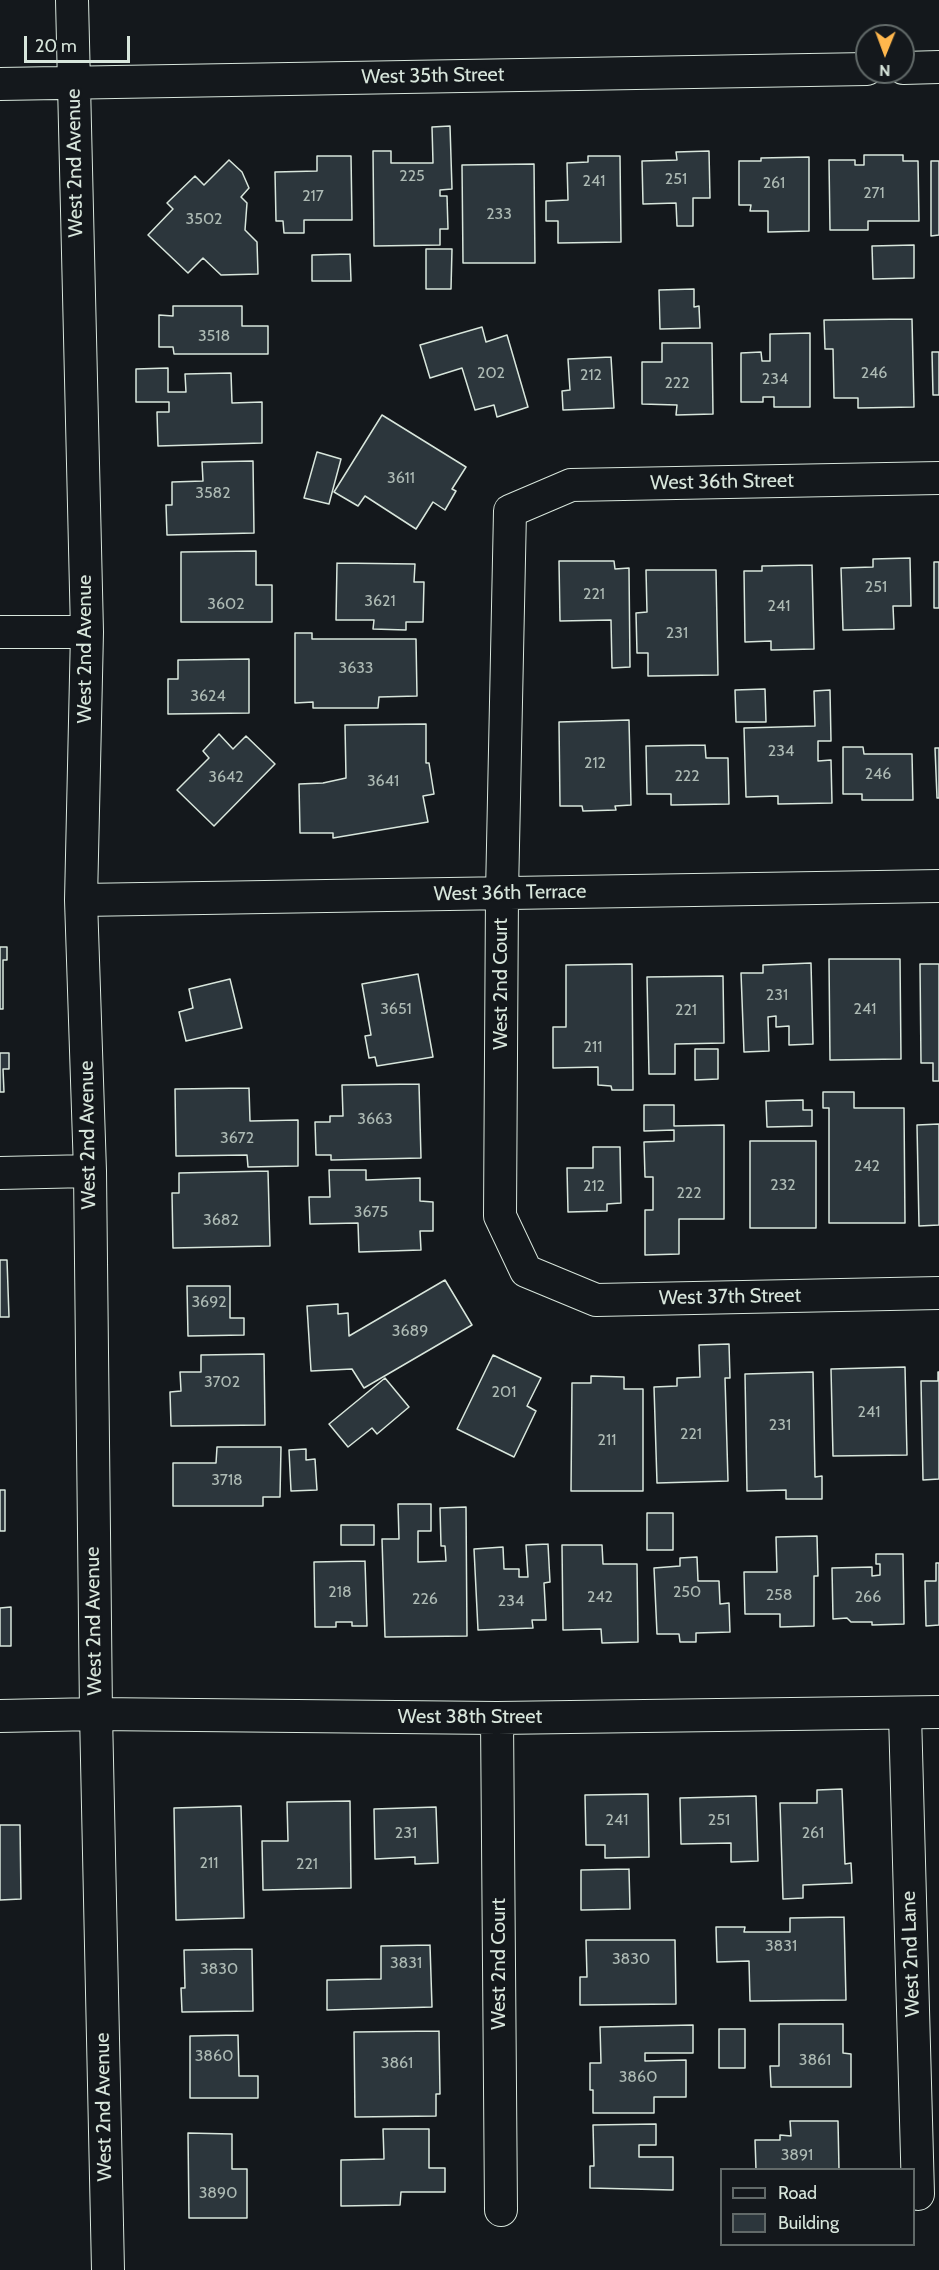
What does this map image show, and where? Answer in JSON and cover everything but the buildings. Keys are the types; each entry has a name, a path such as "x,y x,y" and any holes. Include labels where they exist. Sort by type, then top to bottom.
{"street":[{"name":"West 2nd Avenue","path":"72,0 87,632 81,900 90,1171 96,1714 108,2270"},
{"path":"915,68 939,67"},
{"name":"West 35th Street","path":"0,84 855,69"},
{"name":"West 36th Street","path":"510,511 571,485 939,478"},
{"name":"West 2nd Court","path":"510,511 502,893 500,1216 526,1271"},
{"path":"0,632 87,632"},
{"name":"West 36th Terrace","path":"81,900 939,885"},
{"path":"0,1173 90,1171"},
{"name":"West 37th Street","path":"526,1271 597,1300 939,1293"},
{"name":"West 38th Street","path":"0,1716 96,1714 497,1718 939,1712"},
{"name":"West 2nd Lane","path":"905,1714 918,2194"},
{"name":"West 2nd Court","path":"497,1718 501,2210"}]}
